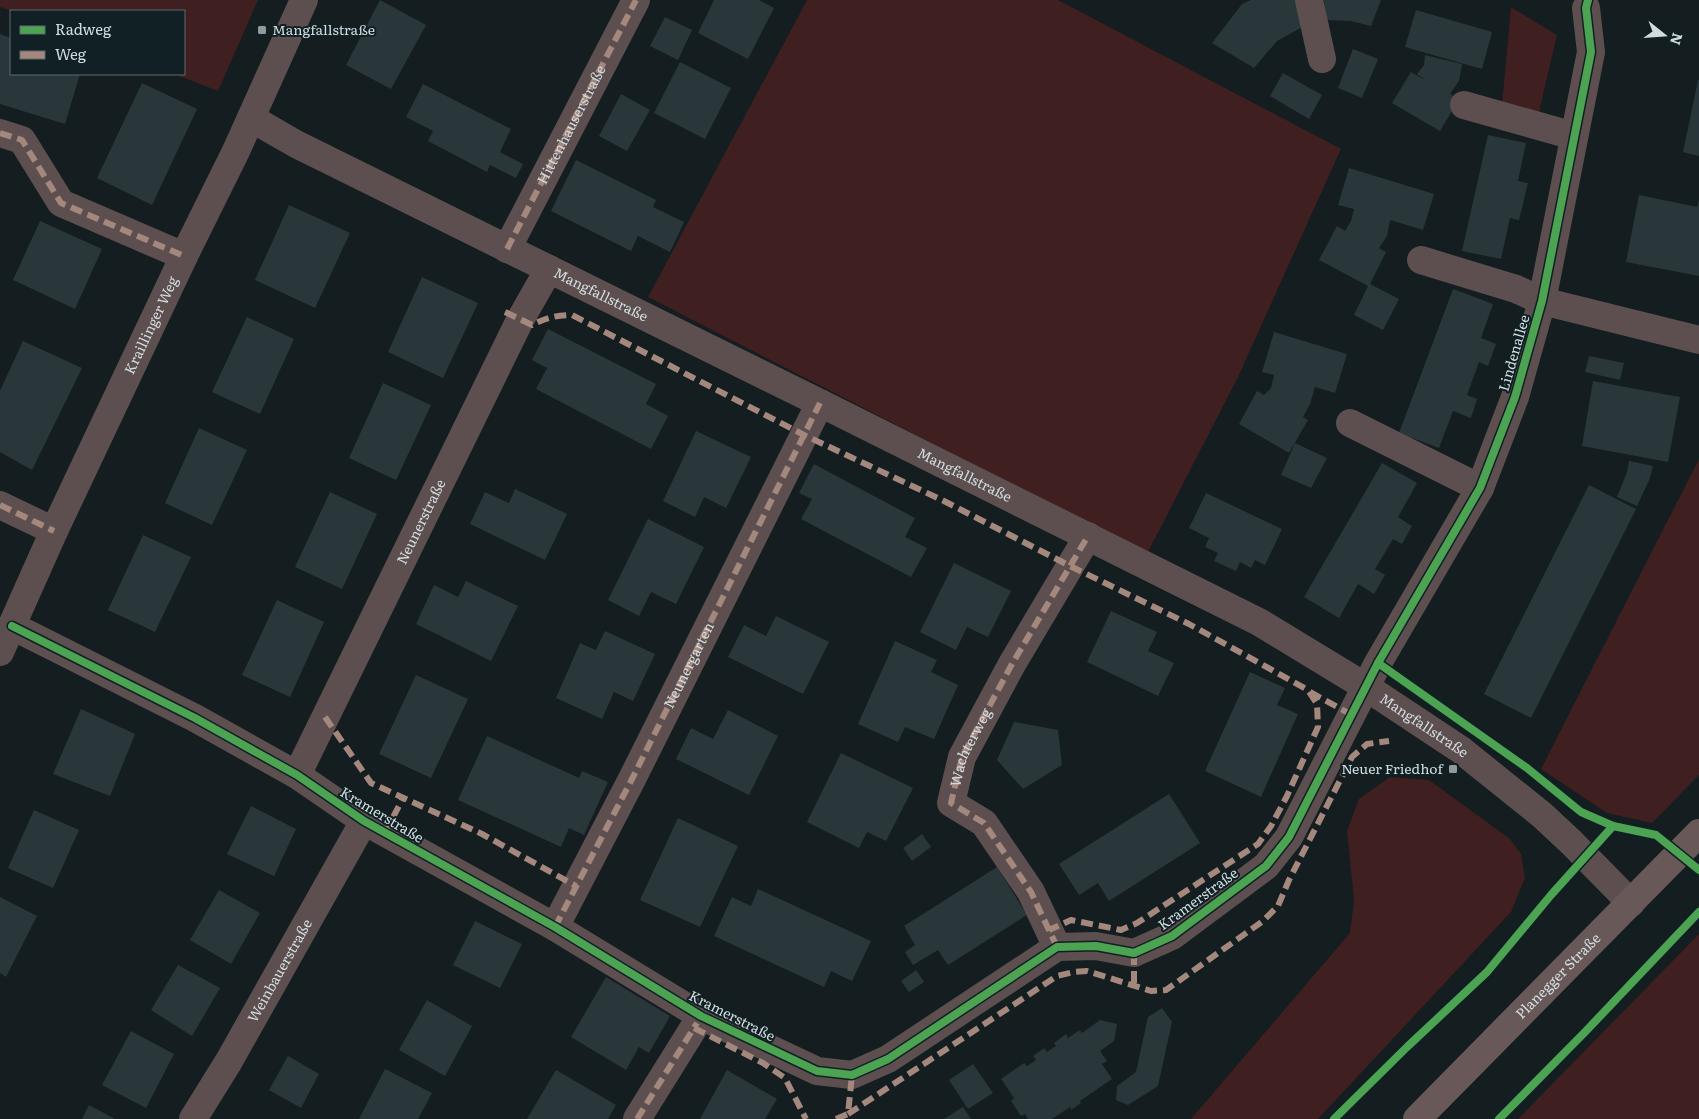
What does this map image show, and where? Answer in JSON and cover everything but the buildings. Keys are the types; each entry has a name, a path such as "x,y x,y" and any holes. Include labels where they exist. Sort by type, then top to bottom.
{"main road":[{"name":"Planegger Straße","path":"1417,1119 1699,834"}],"street":[{"name":"Kraillinger Weg","path":"0,652 54,531 251,118 304,0"},
{"name":"Hittenhauserstraße","path":"507,248 636,0"},
{"path":"1309,0 1322,60"},
{"name":"Lindenallee","path":"1366,687 1480,488 1515,397 1542,301 1591,52 1585,3"},
{"path":"1464,105 1574,136"},
{"name":"Mangfallstraße","path":"251,118 296,144 1259,622 1366,687 1461,750 1542,815 1631,903"},
{"path":"0,133 22,140 61,203 184,256"},
{"path":"1421,260 1516,289 1542,301 1699,340"},
{"name":"Neunerstraße","path":"297,776 520,320 549,269"},
{"name":"Neunergarten","path":"555,927 632,779 820,403"},
{"path":"1350,423 1480,488"},
{"path":"0,505 54,531"},
{"name":"Wachterweg","path":"1056,947 1031,892 984,823 951,803 962,756 1012,664 1088,536"},
{"name":"Kramerstraße","path":"12,626 195,718 297,776 364,821 555,927 701,1016 817,1071 852,1075 888,1059 1056,947 1096,946 1134,953 1172,936 1266,866 1289,838 1366,687"},
{"name":"Weinbauerstraße","path":"193,1119 229,1061 364,821"},
{"path":"637,1119 701,1016"}],"shaded area":[{"path":"0,0 258,0 218,91 177,75 185,75 185,10 10,10 0,7"},
{"path":"807,0 1058,0 1341,149 1238,377 1147,554 648,297"},
{"path":"1511,7 1557,35 1539,112 1502,104"},
{"path":"1699,459 1699,775 1652,823 1607,813 1541,769"},
{"path":"1390,777 1429,780 1510,839 1521,854 1525,878 1511,912 1318,1119 1191,1119 1350,933 1354,900 1347,831 1359,799"},
{"path":"1699,934 1699,1119 1518,1119"}],"marked path":[{"path":"507,249 636,0"},
{"path":"0,133 22,140 61,203 184,256"},
{"path":"505,312 532,325 551,317 572,315 804,435 944,501 1070,566 1189,624 1308,690 1317,704 1318,727 1287,796 1271,826 1258,844 1137,923 1121,930 1071,920 1049,930"},
{"path":"555,927 632,779 820,403"},
{"path":"0,505 54,531"},
{"path":"1057,947 1031,892 984,823 951,803 962,757 1012,664 1088,536"},
{"path":"1310,692 1352,715"},
{"path":"325,717 371,783 482,834 576,886"},
{"path":"848,1114 1057,976 1087,971 1151,991 1166,990 1263,921 1278,906 1289,880 1352,757 1367,744 1389,741"},
{"path":"385,833 403,798"},
{"path":"1134,953 1134,986"},
{"path":"637,1119 697,1023"},
{"path":"694,1028 763,1063 785,1078 806,1119"},
{"path":"836,1119 848,1114 852,1075"}],"cycle path":[{"path":"12,626 195,718 297,775 364,821 555,927 701,1016 817,1071 852,1075 888,1059 1057,947 1096,946 1134,953 1172,936 1266,866 1289,837 1378,663 1480,488 1515,397 1542,301 1591,52 1586,8 1588,0"},
{"path":"1378,663 1527,768 1581,812 1613,826 1656,835 1699,870"},
{"path":"1334,1119 1487,972 1551,895 1613,826"},
{"path":"1499,1119 1699,912"}],"place":[{"name":"Mangfallstraße","path":"262,30"},
{"name":"Neuer Friedhof","path":"1453,769"}]}
